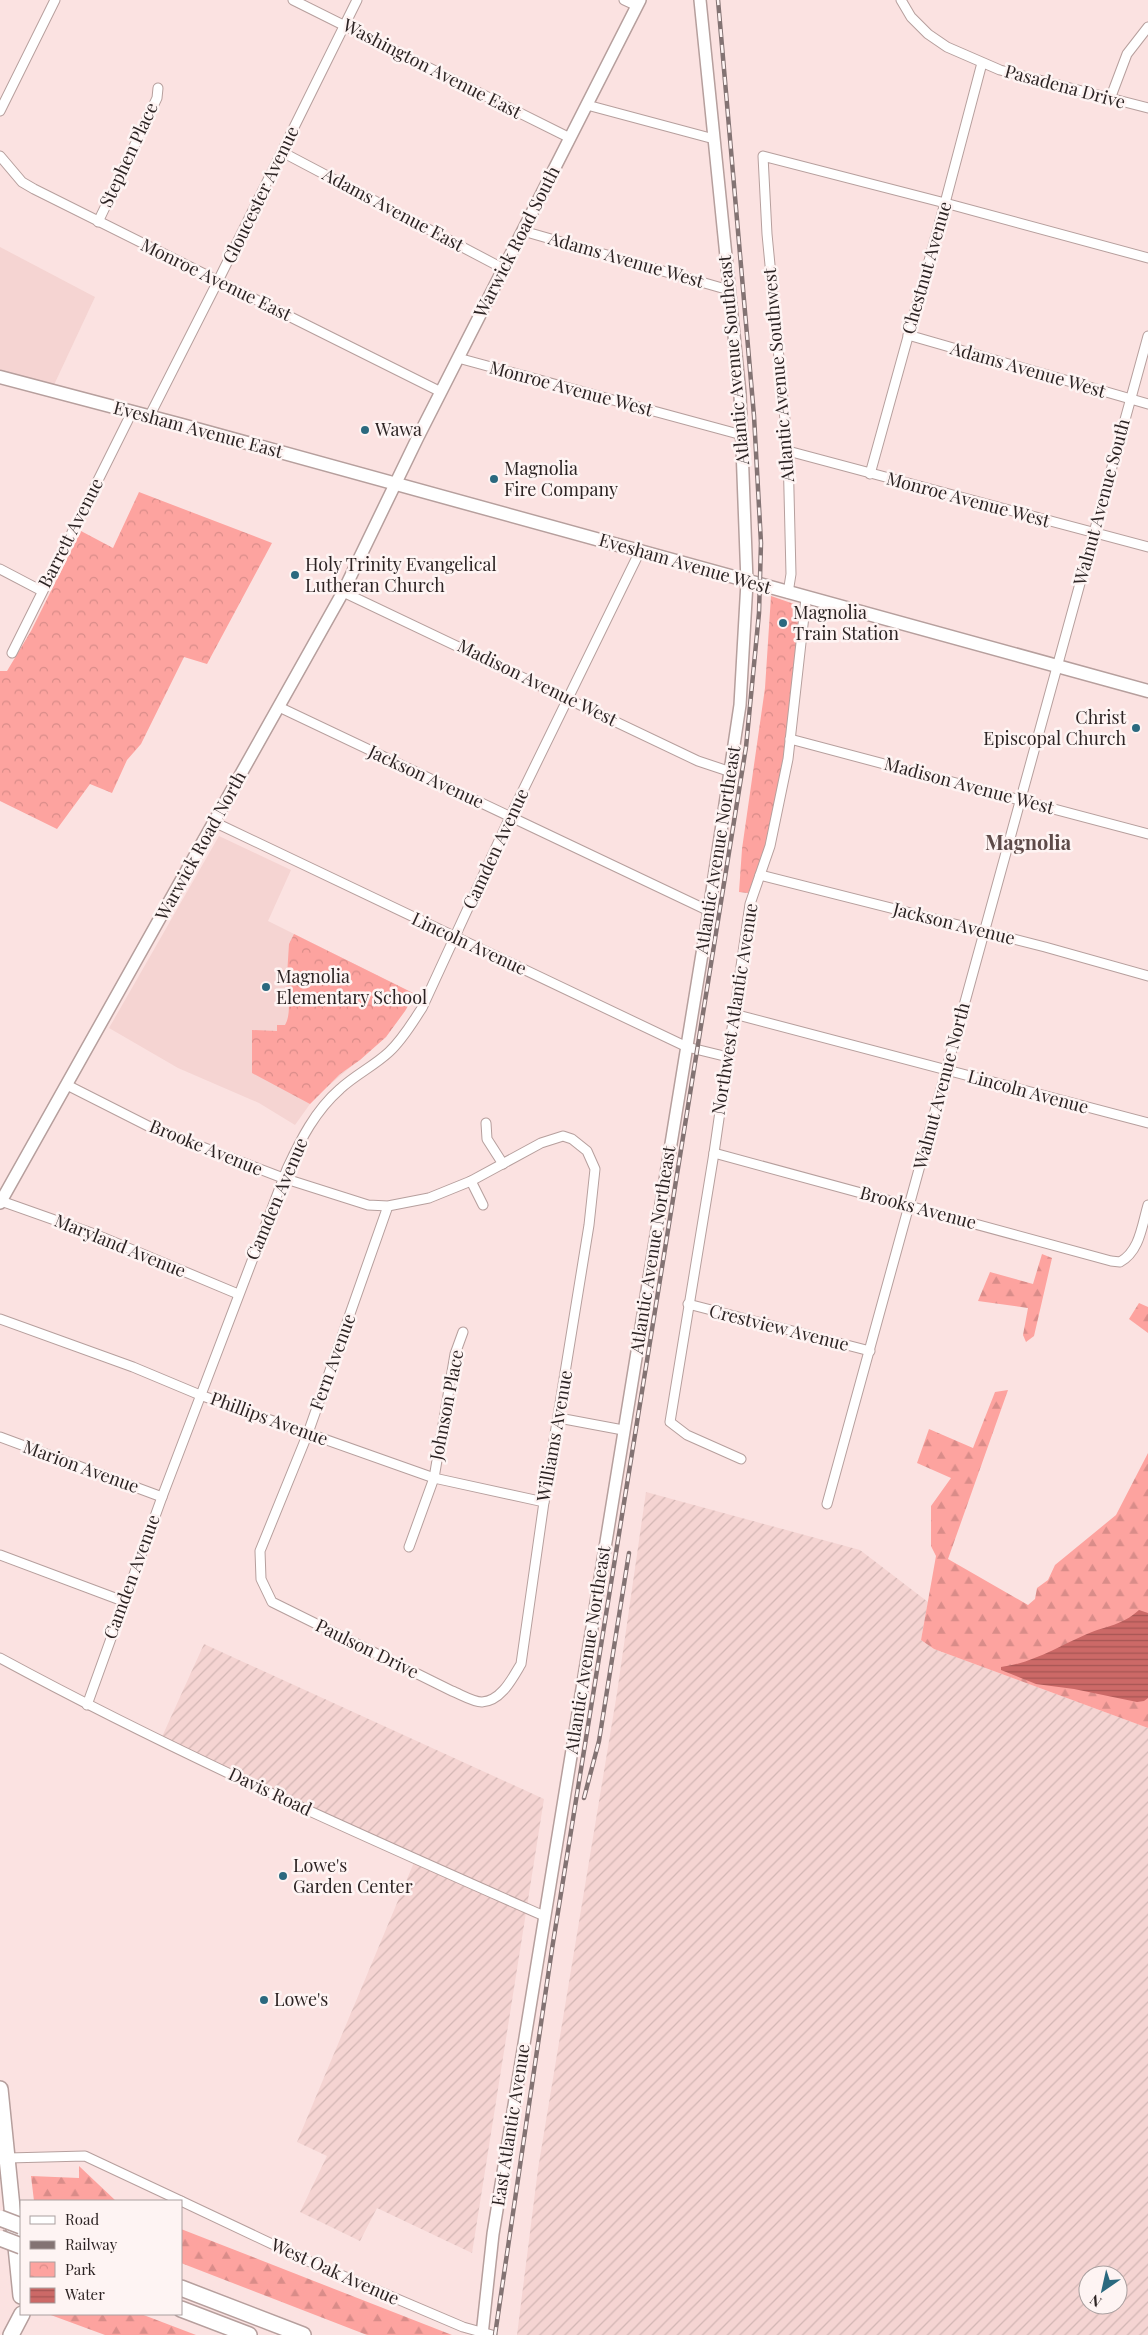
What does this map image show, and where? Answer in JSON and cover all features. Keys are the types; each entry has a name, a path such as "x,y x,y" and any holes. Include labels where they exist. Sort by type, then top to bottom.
{"highway":[{"path":"0,2090 20,2285"},
{"path":"0,2218 20,2226"},
{"path":"0,2238 20,2246"},
{"path":"182,2288 303,2335"},
{"path":"182,2309 249,2335"},
{"path":"11,2335 21,2315"},
{"path":"22,2315 25,2335"}],"main road":[{"name":"Evesham Avenue East","path":"0,377 395,485"},
{"name":"Evesham Avenue West","path":"395,485 1148,691"}],"street":[{"path":"0,111 55,0"},
{"name":"Washington Avenue East","path":"293,0 570,138"},
{"name":"Gloucester Avenue","path":"149,417 357,0"},
{"path":"624,0 639,3"},
{"name":"Atlantic Avenue Southeast","path":"700,0 730,290 742,434 746,582"},
{"name":"Pasadena Drive","path":"901,0 911,18 928,34 947,47 1000,70 1148,108"},
{"name":"Warwick Road South","path":"395,485 639,3"},
{"path":"1110,99 1127,54 1148,27"},
{"name":"Chestnut Avenue","path":"870,474 982,62"},
{"name":"Stephen Place","path":"98,222 157,98 158,88"},
{"path":"587,105 714,139"},
{"name":"Adams Avenue East","path":"282,152 504,268"},
{"name":"Monroe Avenue East","path":"0,156 22,182 98,222 441,392"},
{"name":"Atlantic Avenue Southwest","path":"788,593 791,574 788,451 767,234 763,156 945,203"},
{"path":"945,203 1148,258"},
{"name":"Adams Avenue West","path":"523,231 730,290"},
{"name":"Adams Avenue West","path":"908,335 1148,404"},
{"name":"Walnut Avenue South","path":"1057,667 1148,336"},
{"name":"Monroe Avenue West","path":"458,358 742,434"},
{"name":"Barrett Avenue","path":"12,654 132,412"},
{"name":"Monroe Avenue West","path":"788,451 1148,547"},
{"name":"Warwick Road North","path":"1,1202 343,592 395,485"},
{"name":"Camden Avenue","path":"87,1705 123,1601 283,1178 307,1129 322,1107 340,1088 390,1052 422,1008 510,816 640,551"},
{"path":"0,569 42,591"},
{"name":"Atlantic Avenue Northeast","path":"544,1916 731,772 741,696 746,582"},
{"name":"Madison Avenue West","path":"343,592 698,760 731,772"},
{"name":"Northwest Atlantic Avenue","path":"741,1459 687,1434 670,1422 714,1154 750,904 770,846 790,739 806,598"},
{"name":"Walnut Avenue North","path":"827,1504 1057,667"},
{"name":"Jackson Avenue","path":"279,707 709,911"},
{"name":"Madison Avenue West","path":"790,739 1148,834"},
{"name":"Lincoln Avenue","path":"214,822 687,1047 728,1056"},
{"name":"Jackson Avenue","path":"760,875 1148,976"},
{"name":"Lincoln Avenue","path":"734,1014 1148,1123"},
{"name":"Brooke Avenue","path":"67,1084 150,1127 283,1178 368,1205 388,1206 420,1200 471,1181 541,1143 564,1136 572,1139 587,1152 592,1162"},
{"path":"486,1123 487,1139 503,1164"},
{"name":"Brooks Avenue","path":"714,1154 909,1205 1111,1261 1122,1262 1132,1253 1146,1222"},
{"name":"Williams Avenue","path":"491,1700 495,1699 510,1682 520,1664 589,1225 595,1169 592,1162"},
{"path":"471,1181 483,1205"},
{"name":"Maryland Avenue","path":"1,1202 96,1235 238,1294"},
{"path":"1146,1222 1148,1205"},
{"name":"Fern Avenue","path":"260,1574 260,1551 308,1433 388,1206"},
{"name":"Crestview Avenue","path":"688,1304 870,1351"},
{"name":"Phillips Avenue","path":"0,1320 133,1367 200,1395 434,1478 544,1502"},
{"name":"Johnson Place","path":"409,1547 434,1478 455,1354 463,1332"},
{"path":"559,1418 623,1430"},
{"name":"Marion Avenue","path":"0,1437 162,1497"},
{"path":"0,1555 123,1601"},
{"name":"Paulson Drive","path":"260,1574 260,1579 272,1602 452,1691 480,1702 491,1700"},
{"name":"Davis Road","path":"0,1658 87,1705 380,1844 544,1916"},
{"name":"East Atlantic Avenue","path":"485,2334 493,2234 544,1916"},
{"name":"West Oak Avenue","path":"8,2158 84,2156 179,2200"},
{"name":"West Oak Avenue","path":"182,2201 308,2261 485,2334"}],"shaded area":[{"path":"0,247 95,297 53,387 0,372"},
{"name":"Magnolia Elementary School","path":"219,836 291,870 268,921 415,994 386,1037 327,1087 310,1104 295,1125 259,1103 178,1068 109,1028"},
{"path":"646,1492 860,1550 928,1602 921,1640 934,1649 1148,1728 1148,2335 517,2335 538,2169 617,1693"},
{"path":"204,1644 544,1799 472,2253 377,2208 360,2241 300,2212 327,2156 297,2142 415,1860 161,1739"}],"green space":[{"path":"139,492 272,543 207,664 184,657 141,744 127,760 112,793 90,784 57,829 0,801 0,671 7,671 31,631 81,531 113,548"},
{"path":"771,596 797,605 799,615 793,685 776,810 760,868 748,893 739,892 742,849 765,688"},
{"path":"294,934 415,994 386,1037 360,1060 340,1074 310,1104 252,1073 252,1030 277,1031 277,1025 285,1025 287,1022 289,1008 286,991 289,944"},
{"path":"1042,1254 1052,1258 1034,1336 1026,1342 1023,1335 1028,1308 978,1301 990,1272 1033,1284"},
{"path":"1139,1303 1148,1307 1148,1333 1129,1319"},
{"path":"1008,1390 948,1559 1028,1605 1035,1599 1037,1588 1048,1580 1055,1565 1116,1515 1148,1453 1148,1728 934,1649 921,1640 936,1556 931,1546 931,1506 951,1478 917,1463 929,1429 973,1448 995,1392"},
{"path":"79,2166 115,2200 34,2200 31,2176 79,2178"},
{"path":"182,2229 452,2335 367,2335 182,2263"},
{"path":"51,2315 144,2315 196,2335 105,2335"}],"water":[{"path":"1139,1610 1148,1613 1148,1698 1144,1701 1137,1702 1074,1689 1036,1684 1001,1670 1001,1667 1024,1662 1046,1654 1087,1634 1120,1622"}],"railway":[{"path":"495,2335 552,1949 746,747 759,613 761,543 754,416 718,0"},
{"path":"584,1798 599,1741 629,1553"}],"place":[{"name":"Wawa","path":"365,430"},
{"name":"Magnolia Fire Company","path":"494,479"},
{"name":"Holy Trinity Evangelical Lutheran Church","path":"295,575"},
{"name":"Magnolia Train Station","path":"783,623"},
{"name":"Christ Episcopal Church","path":"1136,728"},
{"name":"Magnolia Elementary School","path":"266,987"},
{"name":"Lowe's Garden Center","path":"283,1876"},
{"name":"Lowe's","path":"264,2000"}],"district":[{"name":"Magnolia","path":"1028,843"}]}
